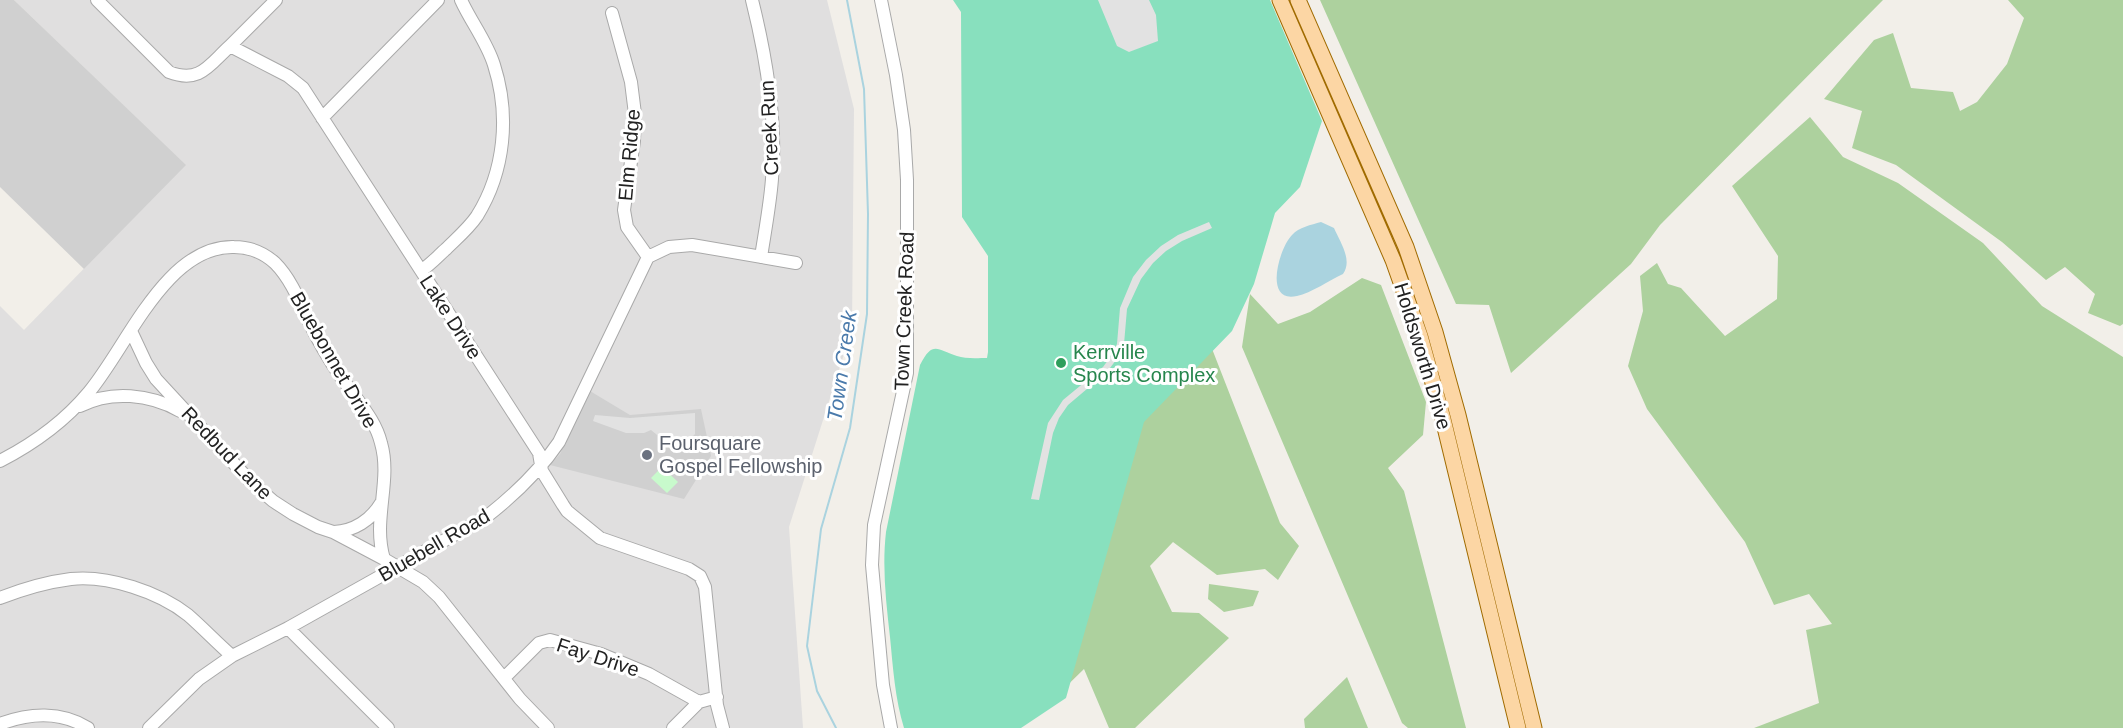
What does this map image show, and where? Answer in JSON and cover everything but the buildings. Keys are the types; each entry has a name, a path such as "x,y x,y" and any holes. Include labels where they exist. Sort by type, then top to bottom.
{"main road":[{"name":"Holdsworth Drive","path":"1280,0 1393,260 1420,336 1443,419 1518,728"},
{"name":"Holdsworth Drive","path":"1298,0 1406,247 1435,332 1458,415 1534,728"},
{"path":"1357,177 1371,170"},
{"path":"1506,678 1521,675"}],"street":[{"path":"97,0 170,72 192,77 202,72 230,46 269,2"},
{"path":"322,118 438,0"},
{"path":"422,270 476,217 490,192 501,156 504,131 499,83 488,48 469,18 461,0"},
{"name":"Creek Run","path":"752,0 760,33 771,109 772,181 761,257"},
{"name":"Town Creek Road","path":"881,0 904,130 907,180 907,373 874,525 872,565 883,685 891,728"},
{"name":"Elm Ridge","path":"612,13 631,82 635,114 634,141 624,210 627,227 648,257"},
{"name":"Lake Drive","path":"230,46 298,83 422,270 539,453 542,471 567,511 600,538 689,569 700,576 705,587 717,697 723,728"},
{"path":"648,257 669,247 692,245 796,263"},
{"name":"Bluebonnet Drive","path":"0,461 29,445 73,409 107,369 139,317 190,260 206,251 223,246 241,247 259,252 274,263 286,277 331,364 367,413 381,441 386,469 379,527 380,548 384,559"},
{"name":"Bluebell Road","path":"149,728 199,679 232,656 288,628 486,517 510,497 559,442 648,257"},
{"name":"Redbud Lane","path":"131,331 156,379 250,482 273,501 318,527 333,532 384,559"},
{"path":"73,409 90,400 108,396 142,397 165,403 192,418"},
{"path":"333,532 355,528 381,503"},
{"path":"384,559 423,582 439,597 504,678 548,728"},
{"path":"0,598 23,588 71,579 125,584 158,596 187,615 232,656"},
{"path":"288,628 388,728"},
{"name":"Fay Drive","path":"504,678 539,643 550,639 601,654 649,674 699,702"},
{"path":"673,728 699,702 717,697"},
{"path":"0,724 28,716 56,716 78,722 88,728"}],"shaded area":[{"path":"0,0 14,0 186,165 84,269 0,187"},
{"path":"14,0 827,0 854,109 852,329 789,527 803,728 0,728 0,306 24,330 185,165"},
{"path":"1098,0 1149,0 1156,15 1158,41 1129,52 1117,46"},
{"path":"1209,222 1212,228 1166,251 1141,279 1127,309 1124,344 1119,356 1107,372 1068,405 1059,418 1053,433 1039,500 1031,499 1048,423 1063,400 1103,367 1111,356 1117,344 1120,308 1133,277 1161,246 1178,235"},
{"path":"590,391 630,415 701,409 711,456 684,499 550,465 560,454"},
{"path":"695,413 695,434 678,452 651,430 644,433 626,433 593,421 595,415 630,418"}],"green space":[{"name":"Kerrville Sports Complex","path":"953,0 1270,0 1322,121 1300,187 1275,213 1254,284 1232,331 1144,422 1066,698 1021,728 904,728 898,706 887,611 884,571 886,532 920,365 928,352 936,349 960,357 972,358 987,358 988,352 988,256 962,217 961,12"},
{"path":"1320,0 1883,0 1660,225 1631,264 1511,373 1489,305 1456,304"},
{"path":"2008,0 2123,0 2123,324 2120,326 2088,313 2095,294 2065,267 2046,280 2002,242 1896,165 1852,148 1862,111 1824,99 1874,40 1893,33 1911,88 1953,92 1960,111 1977,102 2007,64 2024,18"},
{"path":"1810,117 1843,157 1898,183 1983,243 2042,306 2123,357 2123,728 1754,728 1819,703 1806,630 1832,624 1809,594 1774,605 1745,542 1647,409 1628,366 1643,311 1640,276 1657,263 1668,284 1681,288 1725,336 1777,299 1778,256 1732,186"},
{"path":"1362,278 1381,285 1426,402 1423,435 1388,468 1404,491 1466,728 1408,728 1402,723 1242,347 1250,294 1278,324 1310,312"},
{"path":"1200,318 1280,523 1299,546 1278,580 1265,569 1217,575 1173,542 1150,566 1172,612 1199,613 1229,638 1135,728 1109,728 1084,669 1043,709 1066,546"},
{"path":"662,467 678,482 667,493 651,478"},
{"path":"1209,584 1259,591 1253,606 1224,612 1208,599"},
{"path":"1347,677 1368,728 1305,728 1304,719"}],"water":[{"path":"1321,222 1334,228 1346,257 1346,269 1343,274 1308,292 1297,296 1286,296 1280,292 1277,273 1287,242 1298,230"}],"waterway":[{"name":"Town Creek","path":"836,728 817,691 807,646 821,529 850,428 867,314 868,214 864,89 847,0"}],"place":[{"name":"Kerrville Sports Complex","path":"1061,363"},
{"name":"Foursquare Gospel Fellowship","path":"647,455"}]}
